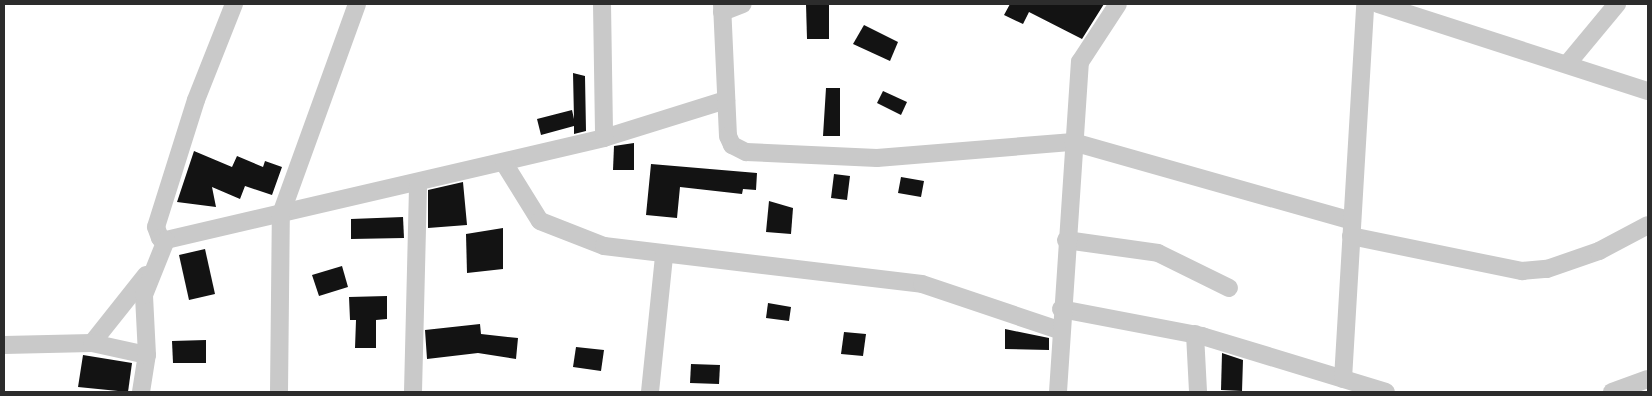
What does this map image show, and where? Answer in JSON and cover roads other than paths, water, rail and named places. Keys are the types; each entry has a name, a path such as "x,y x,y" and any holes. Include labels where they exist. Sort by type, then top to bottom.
{"street":[{"path":"234,4 196,100 156,227 160,238 166,240 504,163 604,138 726,100"},
{"path":"279,392 281,214 357,4"},
{"path":"602,4 604,138"},
{"path":"743,4 722,8 728,136 732,145 746,152 876,158 1073,142 1351,228 1522,271 1547,269 1599,251 1648,224"},
{"path":"1058,392 1061,309 1080,62 1118,4"},
{"path":"1343,379 1365,4"},
{"path":"1378,4 1568,63 1648,91"},
{"path":"1568,63 1617,4"},
{"path":"504,163 540,221 604,246 664,256 922,284 1060,330"},
{"path":"414,392 418,183"},
{"path":"92,343 150,270 166,240"},
{"path":"1066,240 1158,253 1229,288"},
{"path":"650,392 664,256"},
{"path":"141,392 147,355 144,295 150,270"},
{"path":"1061,309 1195,334 1386,392"},
{"path":"1195,334 1198,392"},
{"path":"4,345 92,343 147,355"},
{"path":"1612,392 1648,378"}]}
